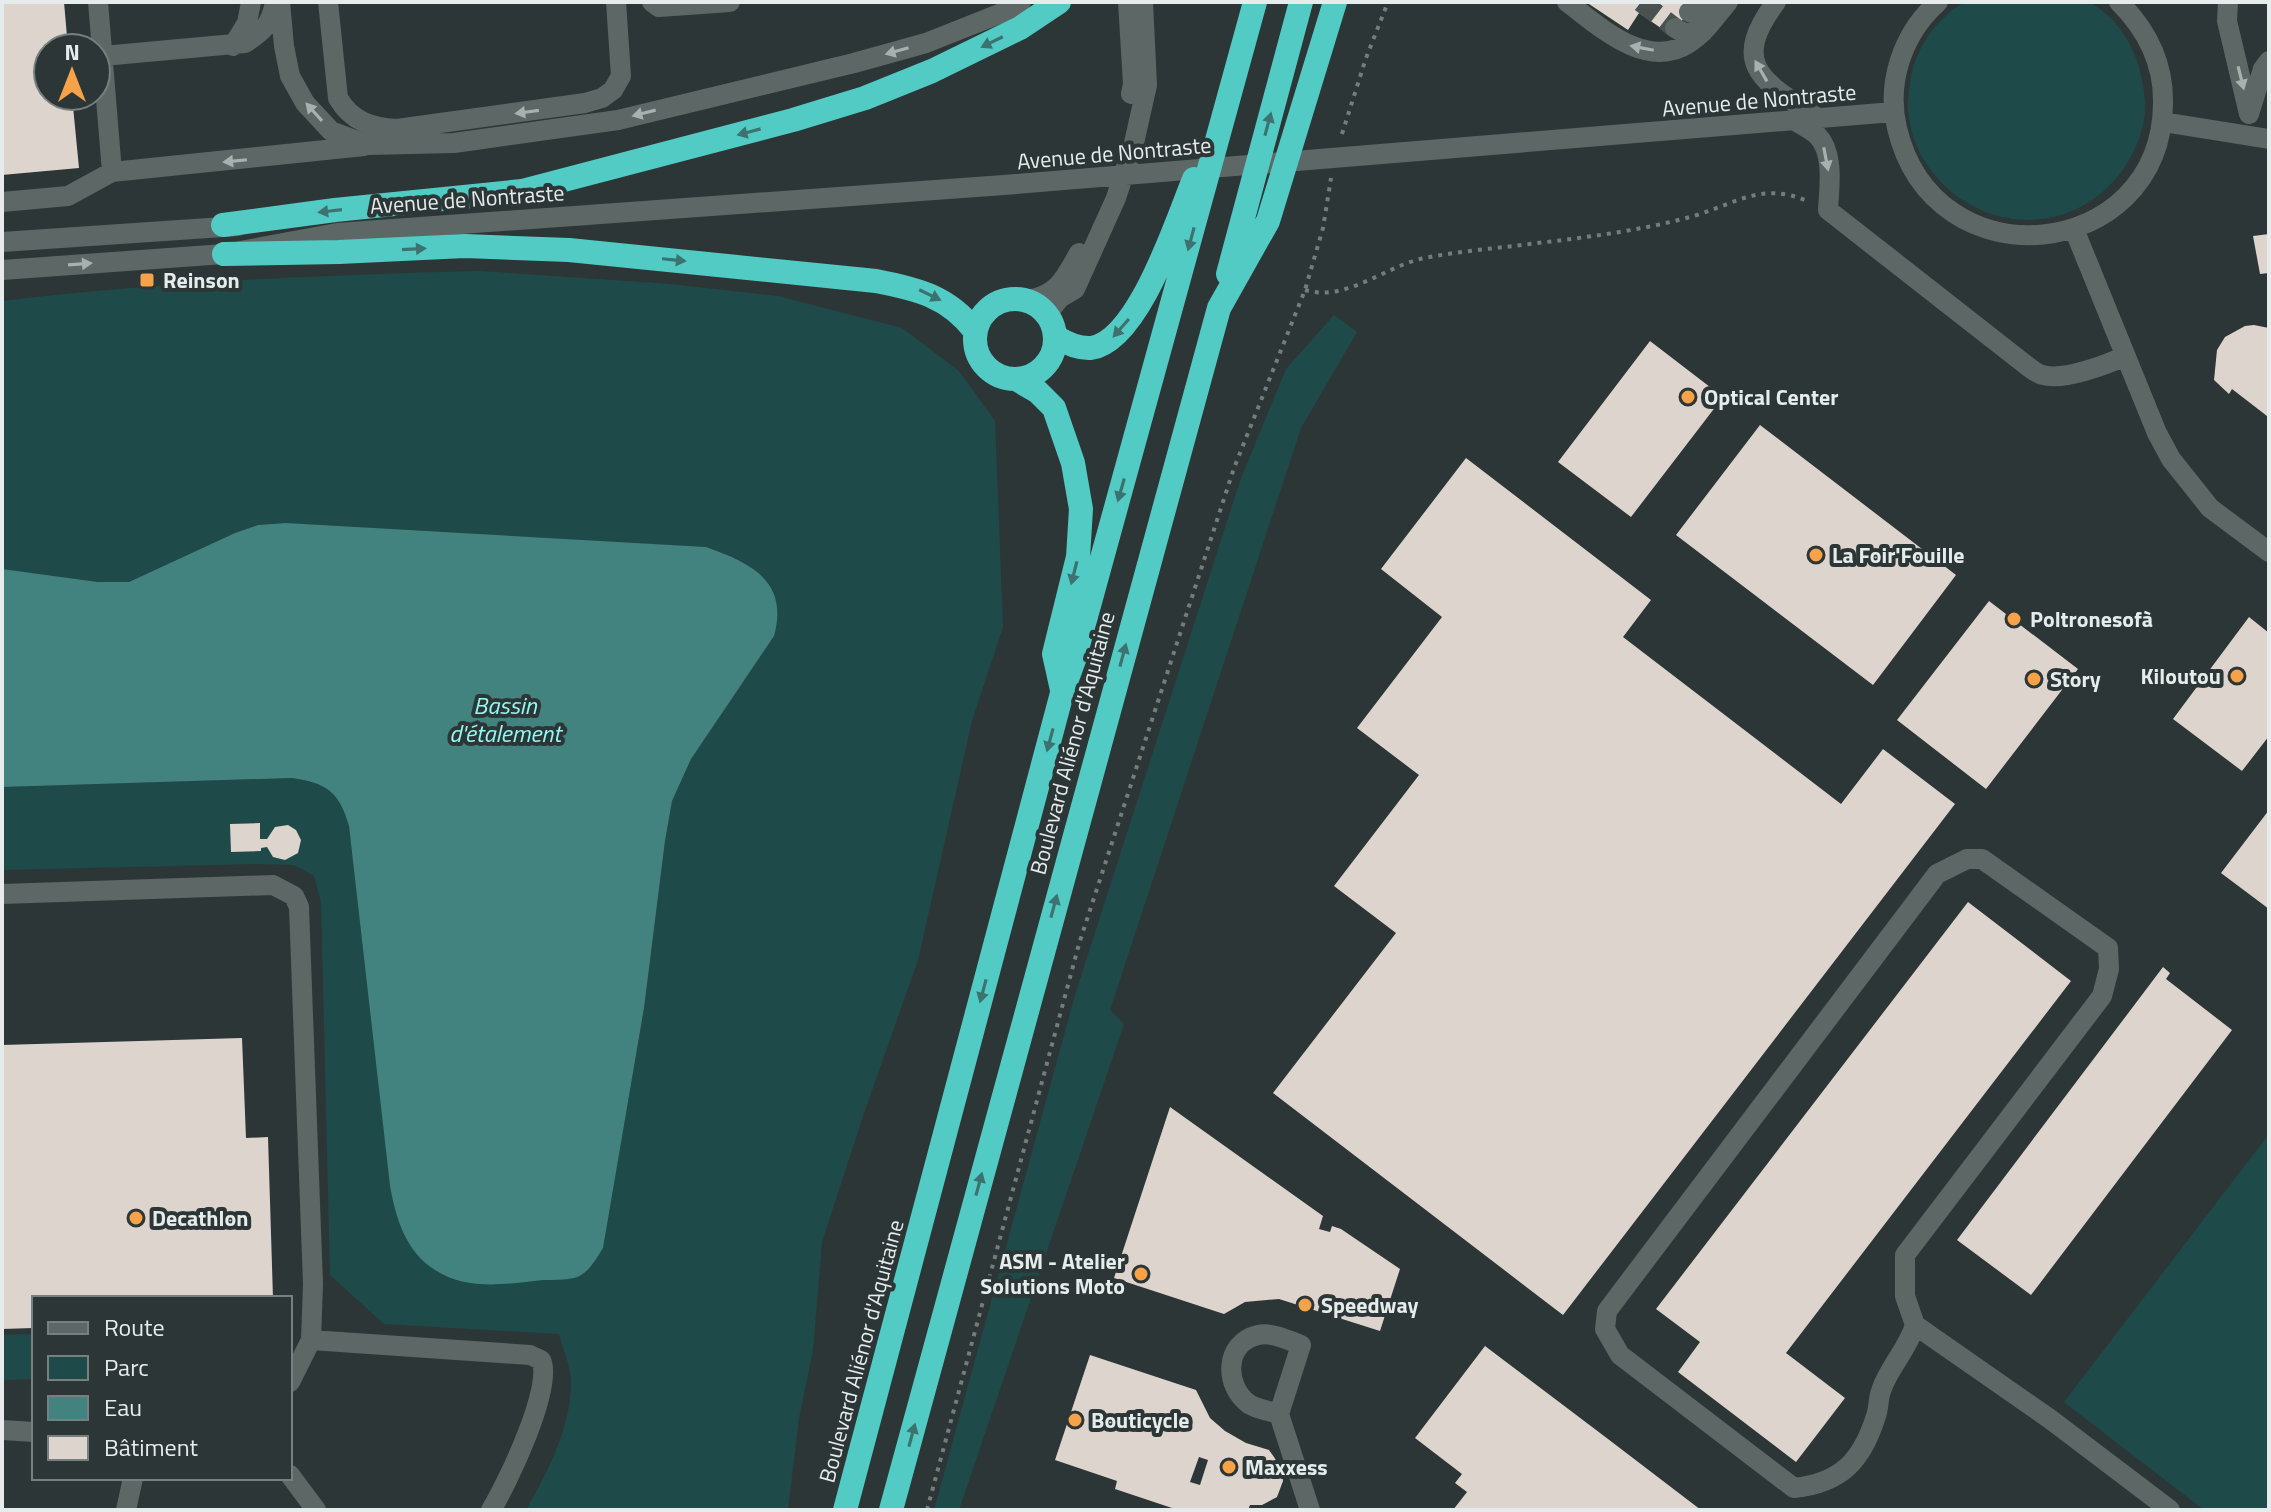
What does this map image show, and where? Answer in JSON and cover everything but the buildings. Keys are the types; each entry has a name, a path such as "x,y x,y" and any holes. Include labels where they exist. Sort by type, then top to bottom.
{"highway":[{"path":"223,225 522,191 778,124 865,98 932,71 1020,28 1059,2"},
{"name":"Boulevard Aliénor d'Aquitaine","path":"845,1510 1062,693 1074,660 1255,2"},
{"path":"1219,308 1301,2"},
{"name":"Boulevard Aliénor d'Aquitaine","path":"891,1510 1219,308 1268,221 1338,2"},
{"path":"1062,693 1054,654 1078,557 1081,509 1073,463 1054,408 1038,392 1016,379 993,373 984,365 975,343 975,331 980,318 989,308 1001,301 1014,299 1044,317 1068,344 1091,348 1119,333 1142,300 1164,256 1213,131 1227,108"},
{"path":"224,254 465,246 569,250 799,273 876,281 918,290 953,306 975,331"},
{"path":"1016,379 1029,377 1049,362 1054,350 1044,317"}],"street":[{"path":"98,2 101,32"},
{"path":"233,46 247,23 251,2"},
{"path":"112,55 245,43 265,30 278,2"},
{"path":"278,2 290,76 305,103 331,131 368,145"},
{"path":"328,2 338,98 346,112 359,121 383,128 454,122 602,98 613,90 621,76 616,2"},
{"path":"652,2 659,7 730,2"},
{"path":"2,202 68,196 112,172 368,145 454,143 618,120 926,43 1004,12 1021,2"},
{"path":"1044,317 1046,297 1064,280 1087,238 1123,137 1133,84 1128,2"},
{"path":"1044,317 1060,298 1075,289 1116,198 1134,143 1147,85 1143,2"},
{"path":"1567,2 1620,41 1644,50 1669,51 1687,45 1703,32 1728,2"},
{"path":"1689,12 1700,15 1712,2"},
{"path":"1776,2 1760,23 1755,38 1753,52 1756,68 1764,80 1819,119"},
{"path":"1938,2 1925,13 1906,43 1895,77 1893,112 1902,153 1924,189 1955,216 1994,233 2035,237 2074,229 2108,212 2134,187 2153,157 2163,122 2163,86 2154,51 2136,19 2119,2"},
{"path":"2228,2 2227,21 2249,114"},
{"path":"1675,28 1684,33 1703,32"},
{"path":"2246,136 2249,114 2263,69 2269,61"},
{"path":"107,112 112,172"},
{"name":"Avenue de Nontraste","path":"2,270 224,254 337,233 1210,169 1893,112"},
{"path":"1795,121 1817,136 1824,147 1830,178 1828,210 2041,375 2056,377 2101,366 2125,356"},
{"path":"2163,122 2269,139"},
{"name":"Avenue de Nontraste","path":"2,242 223,225 337,233"},
{"path":"2074,229 2157,433 2171,459 2210,508 2269,552"},
{"path":"1915,1325 1909,1344 1881,1390 1877,1415 1860,1451 1844,1472 1829,1481 1794,1488 1620,1355 1605,1329 1607,1311 1937,874 1967,859 1982,859 2108,948 2109,969 2102,996 1905,1255 1905,1296 1915,1325 2050,1419 2170,1510"},
{"path":"2,894 273,885 294,896 299,907 313,1284 311,1340 292,1378"},
{"path":"311,1340 530,1355 541,1360 545,1367 544,1377 531,1423 516,1462 491,1510"},
{"path":"1279,1414 1310,1510"},
{"path":"2,1442 2,1430 32,1432"},
{"path":"292,1478 316,1510"},
{"path":"126,1510 133,1480"}],"path":[{"path":"1341,137 1388,2"},
{"path":"927,1510 1079,944 1234,468 1305,290 1323,228 1335,165"},
{"path":"1305,290 1333,292 1394,267 1440,255 1601,235 1679,219 1765,192 1791,194 1828,210"}],"green space":[{"path":"1965,2 2089,2 2113,21 2130,45 2144,88 2144,121 2139,138 2122,171 2100,194 2076,209 2049,218 2021,220 1993,214 1967,203 1944,185 1924,160 1913,136 1909,115 1912,72 1921,48 1936,26"},
{"path":"480,271 671,284 778,296 902,328 959,371 995,421 1003,627 972,721 918,960 822,1242 813,1350 799,1418 788,1510 526,1510 550,1465 567,1416 571,1376 559,1334 384,1324 330,1275 321,902 314,876 294,865 257,864 2,870 2,787 292,778 330,791 341,804 349,826 390,1186 590,1268 603,1247 644,1008 672,801 691,759 706,547 286,523 258,525 235,533 129,582 99,582 2,569 2,301 240,280"},
{"path":"1334,315 1357,332 1301,428 1110,1010 1124,1024 959,1510 934,1510 1075,995 1240,481 1286,369"},
{"path":"2269,1134 2269,1510 2204,1510 2064,1402"},
{"path":"32,1334 32,1379 2,1380 2,1335"}],"water":[{"name":"Bassin d'étalement","path":"286,523 706,547 751,568 771,588 776,601 774,636 691,759 672,801 644,1008 603,1248 591,1266 574,1278 501,1284 460,1281 435,1270 409,1244 395,1210 390,1186 349,826 341,804 330,791 292,778 2,787 2,569 98,582 129,582 235,533 258,525"}],"tunnel":[{"path":"1641,2 1675,28"}],"place":[{"name":"Reinson","path":"147,280"},
{"name":"Optical Center","path":"1688,397"},
{"name":"La Foir'Fouille","path":"1816,555"},
{"name":"Poltronesofà","path":"2014,619"},
{"name":"Kiloutou","path":"2237,676"},
{"name":"Story","path":"2034,679"},
{"name":"Decathlon","path":"136,1218"},
{"name":"ASM - Atelier Solutions Moto","path":"1141,1274"},
{"name":"Speedway","path":"1305,1305"},
{"name":"Bouticycle","path":"1075,1420"},
{"name":"Maxxess","path":"1229,1467"}]}
